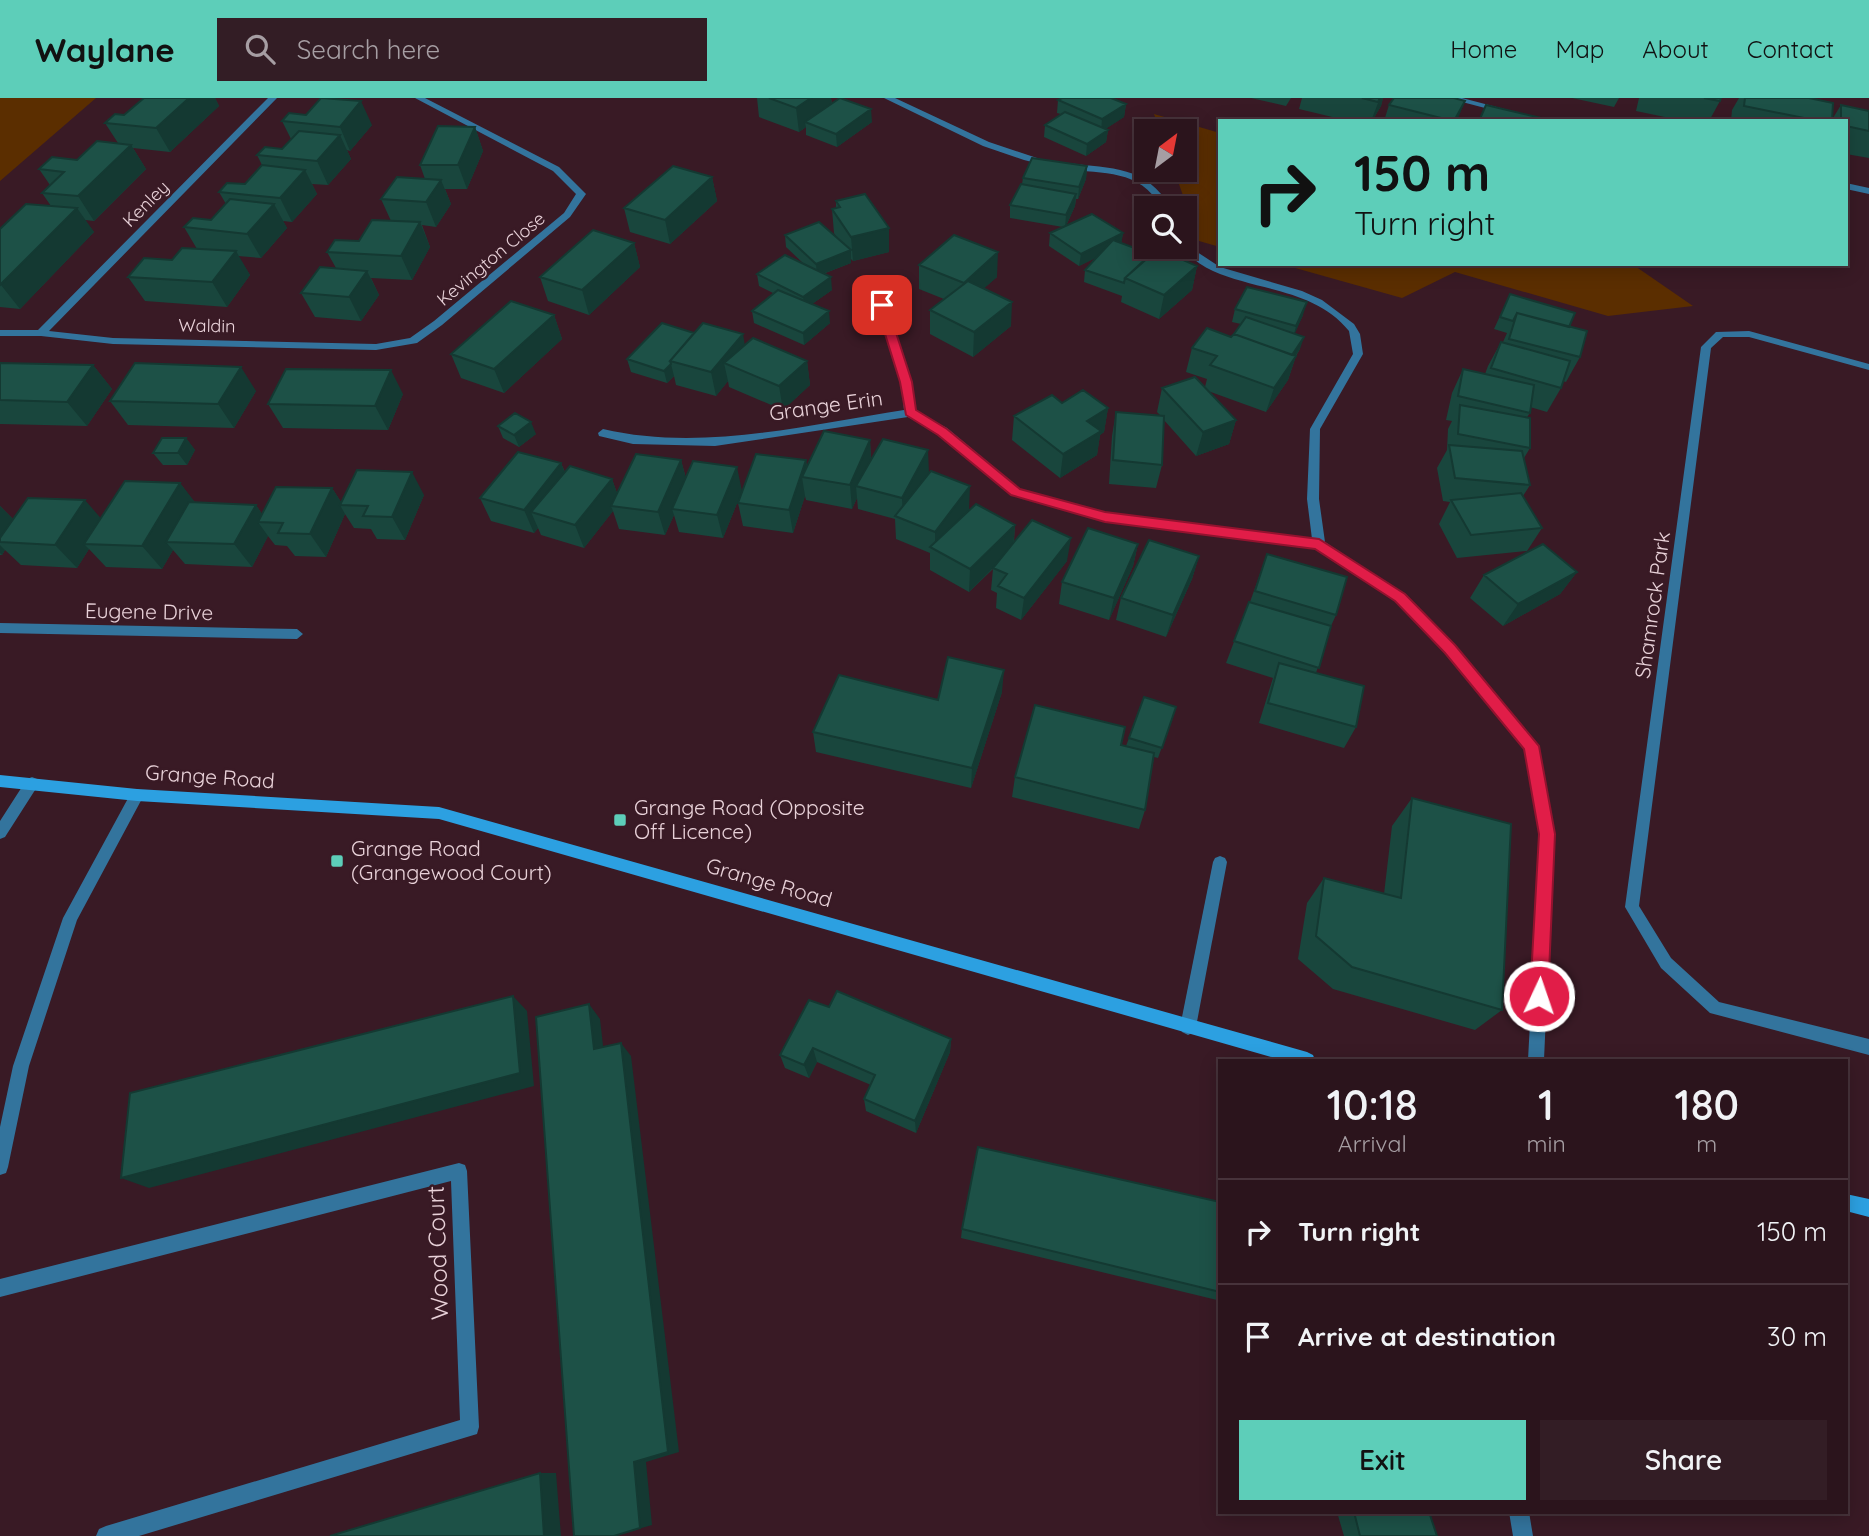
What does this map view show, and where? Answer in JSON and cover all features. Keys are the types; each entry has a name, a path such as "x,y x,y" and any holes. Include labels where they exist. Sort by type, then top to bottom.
{"main road":[{"name":"Grange Road","path":"0,781 137,795 439,813 1303,1059"},
{"path":"1848,1203 1869,1208"}],"street":[{"name":"Kenley","path":"41,333 273,98"},
{"name":"Kevington Close","path":"413,341 567,215 581,194 556,169 419,98"},
{"path":"888,98 1028,160 1138,176 1158,190 1161,196"},
{"path":"1451,98 1515,112"},
{"path":"1848,186 1869,191"},
{"path":"1195,259 1229,273 1295,290 1326,306 1353,329 1358,354 1315,429 1313,499 1319,544"},
{"path":"882,305 906,382 910,412"},
{"name":"Waldin","path":"0,333 41,333 113,341 348,347 376,347 413,341"},
{"name":"Shamrock Park","path":"1869,367 1749,334 1720,334 1706,347 1632,907 1666,963 1716,1008 1869,1047"},
{"name":"Grange Erin","path":"603,433 633,440 715,442 910,412 943,432 1016,492 1105,517 1319,544 1400,597 1450,649 1531,746 1547,834 1536,1059"},
{"name":"Eugene Drive","path":"0,628 297,634"},
{"path":"0,833 32,783"},
{"path":"0,1167 21,1066 70,918 137,795"},
{"path":"1188,1027 1220,862"},
{"name":"Wood Court","path":"0,1288 459,1171 470,1427 106,1536"},
{"path":"1519,1514 1523,1536"}],"shaded area":[{"path":"0,98 96,98 0,181"},
{"path":"1154,114 1171,119 1156,119"},
{"path":"1197,126 1218,132 1218,246 1199,241 1197,196 1183,196 1178,182 1197,182"},
{"path":"1288,266 1635,266 1693,306 1608,316 1455,272 1402,298"}],"building":[{"path":"144,98 189,98 156,128 105,123 115,114 124,115"},
{"path":"321,98 361,101 340,127 282,121 289,113 306,115"},
{"path":"769,98 811,98 796,108"},
{"path":"840,98 871,109 836,134 805,122"},
{"path":"1111,98 1126,104 1102,119 1058,100"},
{"path":"1362,98 1380,98 1378,102"},
{"path":"1394,98 1454,98 1465,101 1455,119 1389,105"},
{"path":"1745,98 1809,98 1833,103 1832,119 1809,119 1744,106"},
{"path":"1486,105 1546,119 1480,119"},
{"path":"1841,105 1869,111 1869,131 1848,126 1848,119 1841,119"},
{"path":"1065,112 1108,130 1087,144 1045,125"},
{"path":"438,126 475,127 458,165 420,165"},
{"path":"299,131 340,135 317,161 257,155 265,147 282,149"},
{"path":"97,141 131,145 78,196 42,193 64,172 39,169 52,157 77,160"},
{"path":"1032,158 1087,166 1079,187 1023,178"},
{"path":"262,165 305,170 280,198 219,192 227,183 245,184"},
{"path":"673,166 712,177 665,220 624,208"},
{"path":"397,177 441,180 426,202 381,199"},
{"path":"1021,184 1076,194 1066,215 1010,205"},
{"path":"865,194 889,228 851,237 832,209 840,207 836,201"},
{"path":"230,199 274,204 247,234 184,227 193,218 211,220"},
{"path":"26,204 77,208 0,285 0,229"},
{"path":"1092,214 1123,233 1081,254 1050,233"},
{"path":"372,220 420,222 401,256 327,252 335,240 359,241"},
{"path":"819,222 851,250 816,264 785,235"},
{"path":"593,230 634,243 582,290 540,277"},
{"path":"954,235 998,252 964,283 919,265"},
{"path":"1113,240 1134,248 1134,259 1146,259 1125,278 1124,283 1085,270"},
{"path":"182,248 236,251 212,282 128,277 144,258 172,260"},
{"path":"785,255 831,277 803,297 757,274"},
{"path":"1147,259 1181,259 1197,266 1164,295 1125,278"},
{"path":"320,267 367,271 349,297 301,293"},
{"path":"968,281 1012,302 974,332 930,310"},
{"path":"1247,287 1307,302 1296,326 1235,309"},
{"path":"778,290 829,311 803,333 752,311"},
{"path":"1510,294 1575,313 1569,327 1517,313 1513,321 1500,317"},
{"path":"511,301 554,315 494,369 451,354"},
{"path":"1517,313 1587,331 1580,357 1509,339"},
{"path":"1246,317 1304,337 1292,355 1234,334"},
{"path":"662,323 694,333 670,361 671,364 664,371 627,359"},
{"path":"703,323 743,334 711,372 670,361"},
{"path":"1207,328 1231,337 1234,334 1296,356 1274,388 1210,365 1217,356 1192,348"},
{"path":"753,338 807,361 779,386 724,363"},
{"path":"1501,342 1570,361 1561,388 1491,368"},
{"path":"0,363 93,365 67,402 0,400"},
{"path":"135,363 241,367 218,404 110,401"},
{"path":"286,369 391,370 375,406 268,404"},
{"path":"1463,369 1534,385 1530,413 1458,396"},
{"path":"1195,377 1236,420 1203,432 1162,388"},
{"path":"1083,390 1108,408 1087,421 1101,431 1063,454 1014,416 1052,395 1062,403"},
{"path":"1460,405 1530,418 1530,448 1458,434"},
{"path":"1116,412 1164,416 1162,465 1113,460"},
{"path":"515,413 531,422 514,435 498,426"},
{"path":"824,431 870,440 850,485 802,477"},
{"path":"162,438 186,438 178,453 153,453"},
{"path":"883,439 928,450 902,498 856,486"},
{"path":"1449,445 1522,451 1530,485 1455,478"},
{"path":"518,452 561,463 524,510 480,498"},
{"path":"636,454 681,460 658,512 611,506"},
{"path":"756,454 806,460 789,510 738,503"},
{"path":"693,461 737,467 717,515 672,509"},
{"path":"570,466 612,479 575,525 531,512"},
{"path":"357,470 412,472 392,517 363,516 368,506 340,505"},
{"path":"931,471 970,486 935,532 895,516"},
{"path":"125,481 180,483 142,546 84,544"},
{"path":"276,487 332,488 310,534 278,533 283,523 258,522"},
{"path":"1521,493 1542,528 1471,535 1451,500"},
{"path":"28,498 85,500 55,545 0,542 0,538"},
{"path":"189,502 256,505 234,544 166,542"},
{"path":"976,504 1015,525 970,569 930,547"},
{"path":"1032,520 1071,538 1024,598 998,586 1007,574 993,568"},
{"path":"1088,528 1138,544 1114,598 1062,582"},
{"path":"1149,540 1199,556 1173,615 1121,598"},
{"path":"1543,544 1577,572 1518,604 1484,575"},
{"path":"1267,554 1347,577 1336,615 1255,591"},
{"path":"1249,602 1331,626 1319,668 1234,641"},
{"path":"948,657 1004,670 972,768 813,732 839,675 938,700"},
{"path":"1279,663 1364,686 1356,727 1268,703"},
{"path":"1144,697 1176,707 1162,748 1129,738"},
{"path":"1035,705 1125,727 1121,745 1154,753 1145,810 1015,777"},
{"path":"1412,798 1511,824 1502,1010 1352,967 1316,936 1324,878 1401,898"},
{"path":"837,991 951,1039 915,1121 864,1099 875,1075 813,1048 804,1065 780,1055 809,1000 829,1007"},
{"path":"513,996 520,1073 121,1178 130,1093"},
{"path":"589,1004 594,1049 621,1043 668,1452 634,1462 640,1528 614,1536 574,1536 536,1017"},
{"path":"978,1147 1218,1202 1218,1292 962,1229"},
{"path":"540,1473 544,1536 330,1536"},
{"path":"1354,1514 1430,1514 1437,1536 1360,1536"}],"place":[{"name":"Grange Road (Opposite Off Licence)","path":"620,820"},
{"name":"Grange Road (Grangewood Court)","path":"337,861"}],"route":[{"path":"882,305 906,382 910,412 943,432 1016,492 1105,517 1319,544 1400,597 1450,649 1531,746 1547,834 1539,996"}]}
